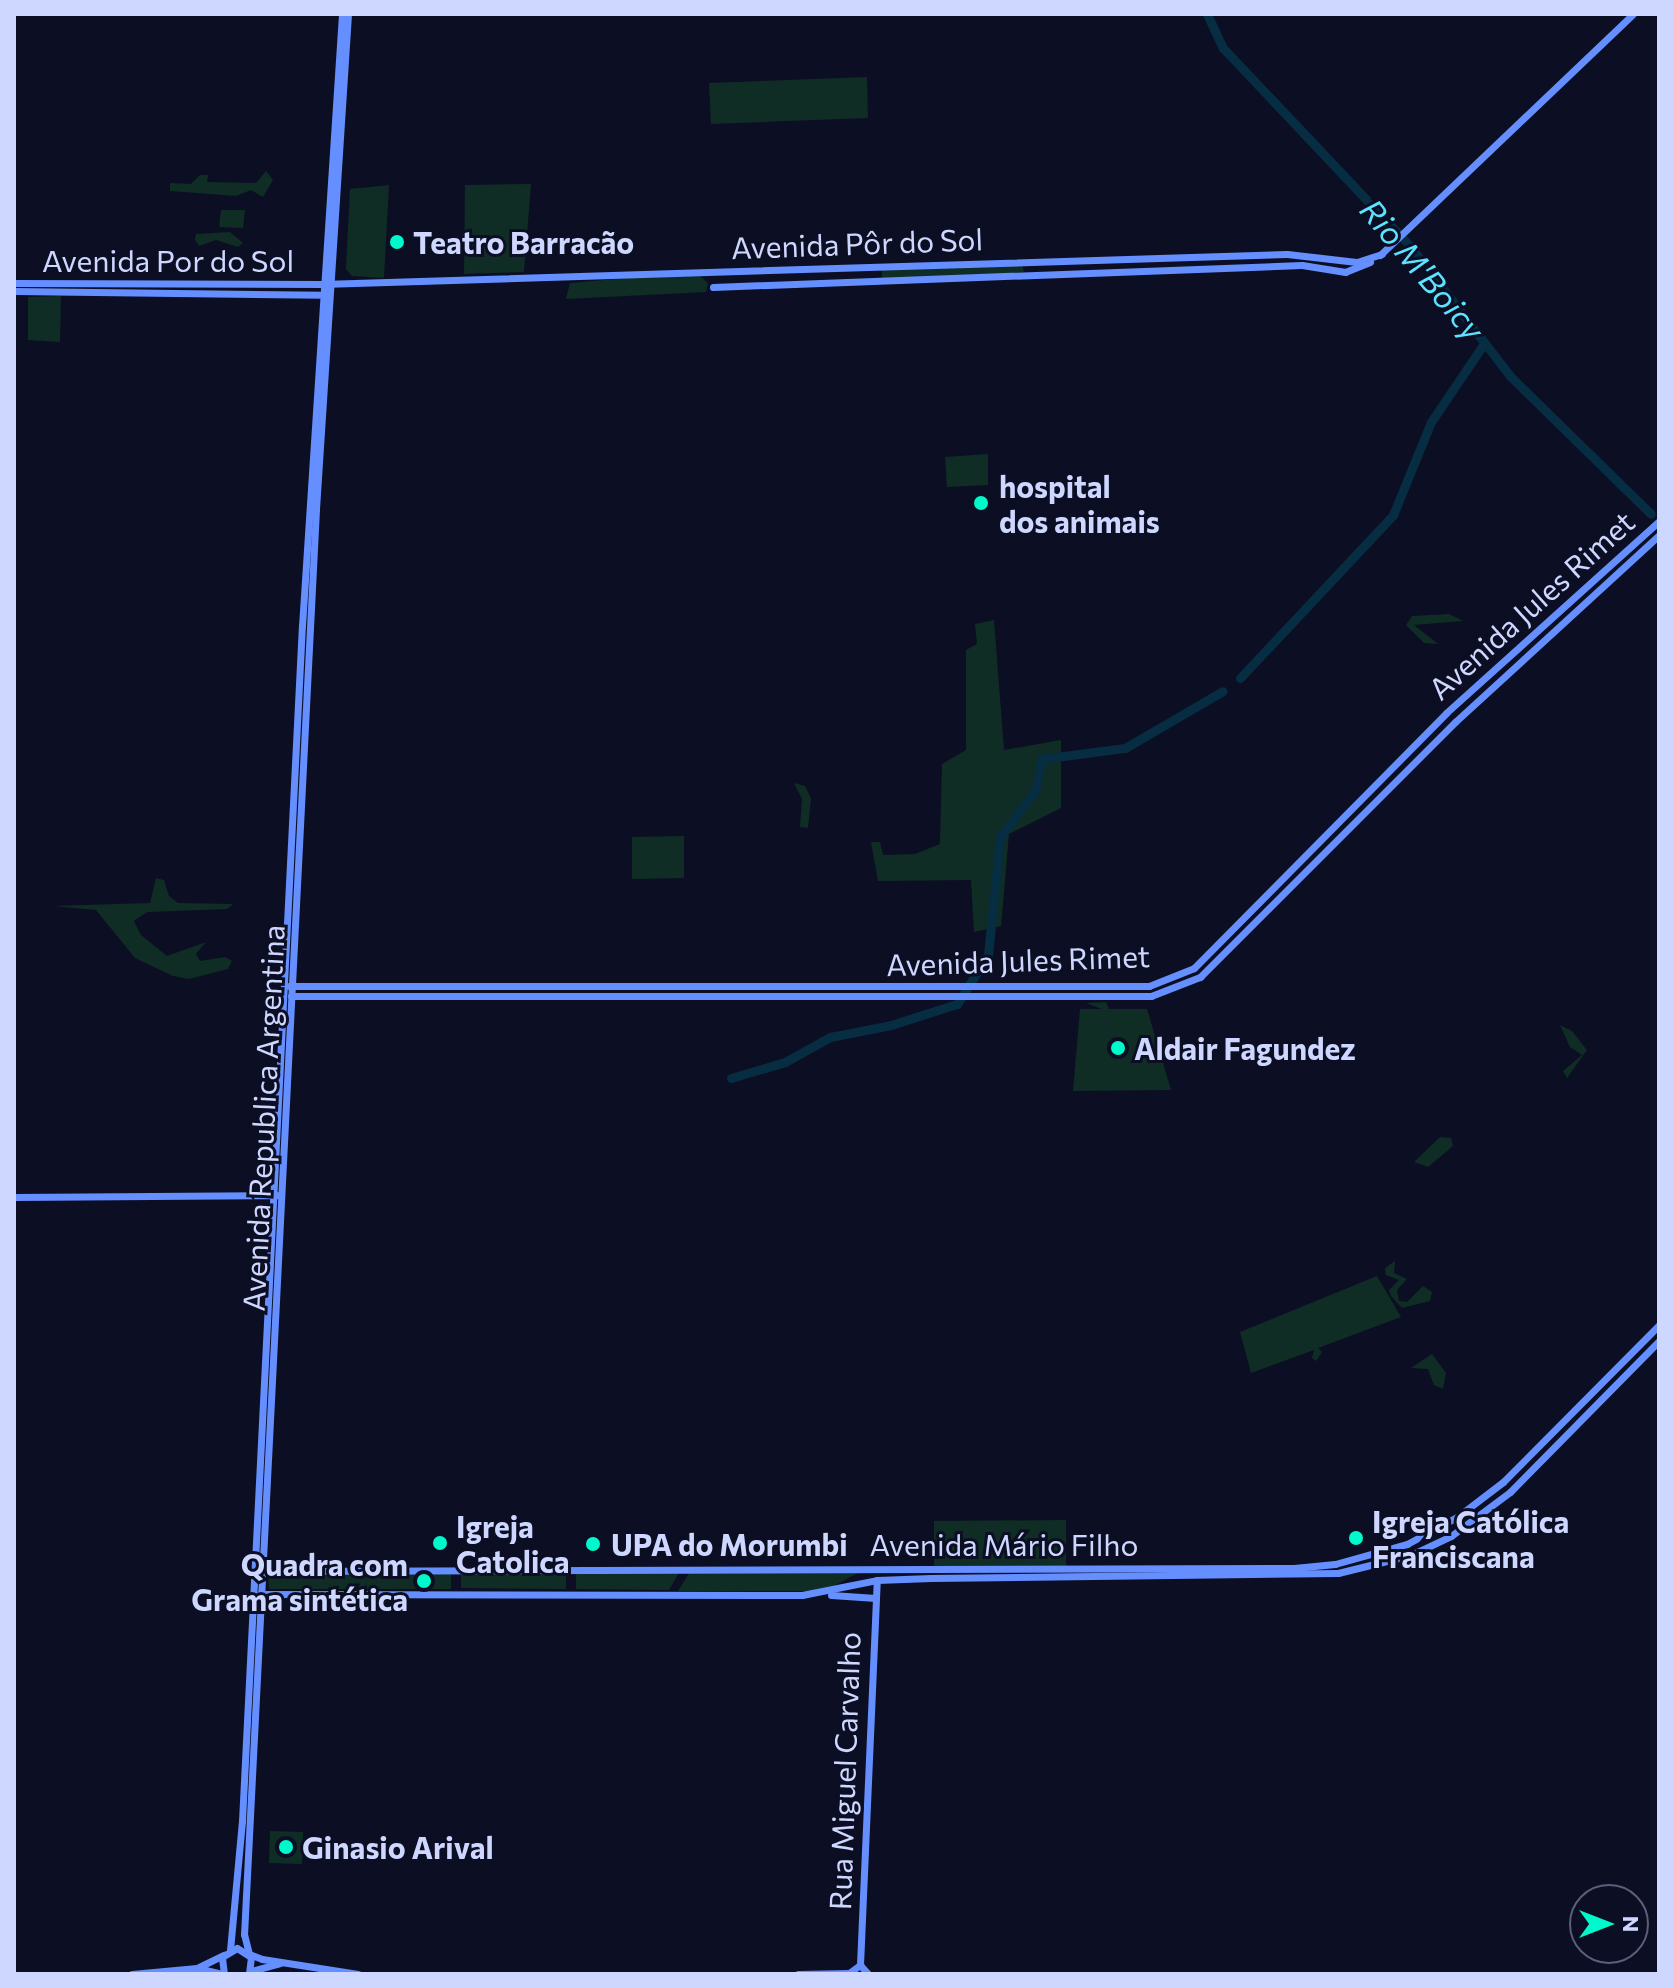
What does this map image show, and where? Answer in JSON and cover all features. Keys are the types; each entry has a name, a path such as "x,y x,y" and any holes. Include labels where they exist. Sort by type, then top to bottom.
{"main road":[{"name":"Avenida Republica Argentina","path":"250,1973 244,1934 289,996 300,879 325,295 322,284 342,14"},
{"name":"Avenida Republica Argentina","path":"290,986 292,864 325,295 332,284 348,14"},
{"name":"Avenida Pôr do Sol","path":"713,287 1318,267 1345,272 1382,254 1396,243 1633,14"},
{"name":"Avenida Pôr do Sol","path":"322,284 1026,261 1320,255 1365,261 1382,254"},
{"path":"1318,267 1320,255"},
{"path":"1342,260 1345,272"},
{"name":"Avenida Por do Sol","path":"14,283 322,284"},
{"name":"Avenida Por do Sol","path":"14,291 325,295"},
{"name":"Avenida Jules Rimet","path":"290,986 1149,986 1194,968 1446,713 1659,521"},
{"name":"Avenida Jules Rimet","path":"289,996 1151,996 1200,977 1455,722 1659,535"},
{"path":"292,864 300,879"},
{"name":"Avenida Republica Argentina","path":"224,1974 236,1922 252,1589 279,1195"},
{"path":"14,1197 279,1195"},
{"name":"Avenida Mário Filho","path":"253,1574 262,1571 1264,1568 1335,1564 1407,1544 1457,1517 1503,1482 1659,1325"},
{"name":"Avenida Mário Filho","path":"262,1594 825,1594 877,1580 1296,1577 1383,1564 1451,1536 1510,1492 1659,1341"},
{"name":"Rua Miguel Carvalho","path":"860,1965 877,1580"},
{"path":"252,1589 262,1594"},
{"path":"825,1594 876,1598"},
{"path":"197,1968 227,1952 358,1974"},
{"path":"250,1973 280,1963"},
{"path":"798,1974 849,1973 860,1965 868,1974"},
{"path":"132,1974 197,1968 224,1974"}],"green space":[{"path":"867,77 868,118 711,124 709,83"},
{"path":"266,171 273,180 263,197 251,190 236,196 170,191 170,183 191,184 200,175 208,175 207,182 256,183"},
{"path":"531,184 524,272 464,274 465,185"},
{"path":"389,185 384,278 352,276 346,269 350,189"},
{"path":"221,210 245,210 243,228 219,227"},
{"path":"230,232 243,243 238,247 216,240 199,246 195,240 196,234"},
{"path":"1022,264 1024,272 882,282 882,267"},
{"path":"695,272 708,283 706,292 566,299 570,283"},
{"path":"61,296 60,342 28,340 28,297"},
{"path":"988,454 988,485 947,487 945,457"},
{"path":"1449,614 1463,621 1414,625 1438,644 1424,643 1406,625 1412,616"},
{"path":"994,620 1004,750 1061,740 1061,808 1009,834 1001,926 974,932 971,880 878,881 871,842 880,842 883,855 915,854 940,844 942,764 966,750 966,650 977,644 975,624"},
{"path":"794,783 805,786 811,798 808,828 800,827 802,799"},
{"path":"684,836 684,878 632,879 632,837"},
{"path":"156,878 164,880 169,896 178,903 233,904 227,909 147,912 134,921 141,935 167,956 206,942 196,954 200,961 225,957 232,961 228,969 189,979 173,976 135,958 96,910 53,906 150,903"},
{"name":"Aldair Fagundez","path":"1106,1002 1109,1009 1147,1009 1171,1090 1073,1091 1080,1009 1102,1009 1086,1003"},
{"path":"1560,1025 1572,1031 1587,1050 1567,1078 1563,1071 1582,1055 1570,1047"},
{"path":"1440,1137 1451,1138 1453,1146 1428,1167 1414,1162"},
{"path":"1395,1261 1394,1273 1407,1279 1397,1290 1399,1301 1407,1302 1423,1286 1432,1292 1430,1301 1402,1308 1391,1296 1389,1290 1399,1280 1386,1275 1385,1268"},
{"path":"1377,1276 1401,1317 1318,1348 1322,1352 1316,1361 1312,1358 1314,1350 1251,1373 1240,1332"},
{"path":"1432,1354 1446,1373 1443,1389 1434,1385 1428,1369 1411,1368"},
{"path":"1066,1520 1066,1568 934,1567 934,1521"},
{"path":"862,1571 824,1591 678,1591 690,1572"},
{"path":"566,1573 566,1589 461,1588 461,1574"},
{"path":"576,1573 679,1573 669,1590 576,1589"},
{"path":"268,1574 451,1574 451,1589 269,1589"},
{"name":"Ginasio Arival","path":"270,1831 303,1832 302,1864 269,1863"}],"waterway":[{"name":"Rio M'Boicy","path":"1207,14 1223,48 1411,247 1510,376 1651,514"},
{"path":"1240,678 1393,515 1431,422 1483,345"},
{"path":"731,1078 785,1062 830,1037 891,1025 957,1004 988,955 1000,837 1035,791 1041,759 1125,748 1223,691"}],"place":[{"name":"Teatro Barracão","path":"397,242"},
{"name":"hospital dos animais","path":"981,503"},
{"name":"Aldair Fagundez","path":"1118,1048"},
{"name":"Igreja Católica Franciscana","path":"1356,1538"},
{"name":"Igreja Catolica","path":"440,1543"},
{"name":"UPA do Morumbi","path":"593,1544"},
{"name":"Quadra com Grama sintética","path":"424,1581"},
{"name":"Ginasio Arival","path":"286,1847"}]}
